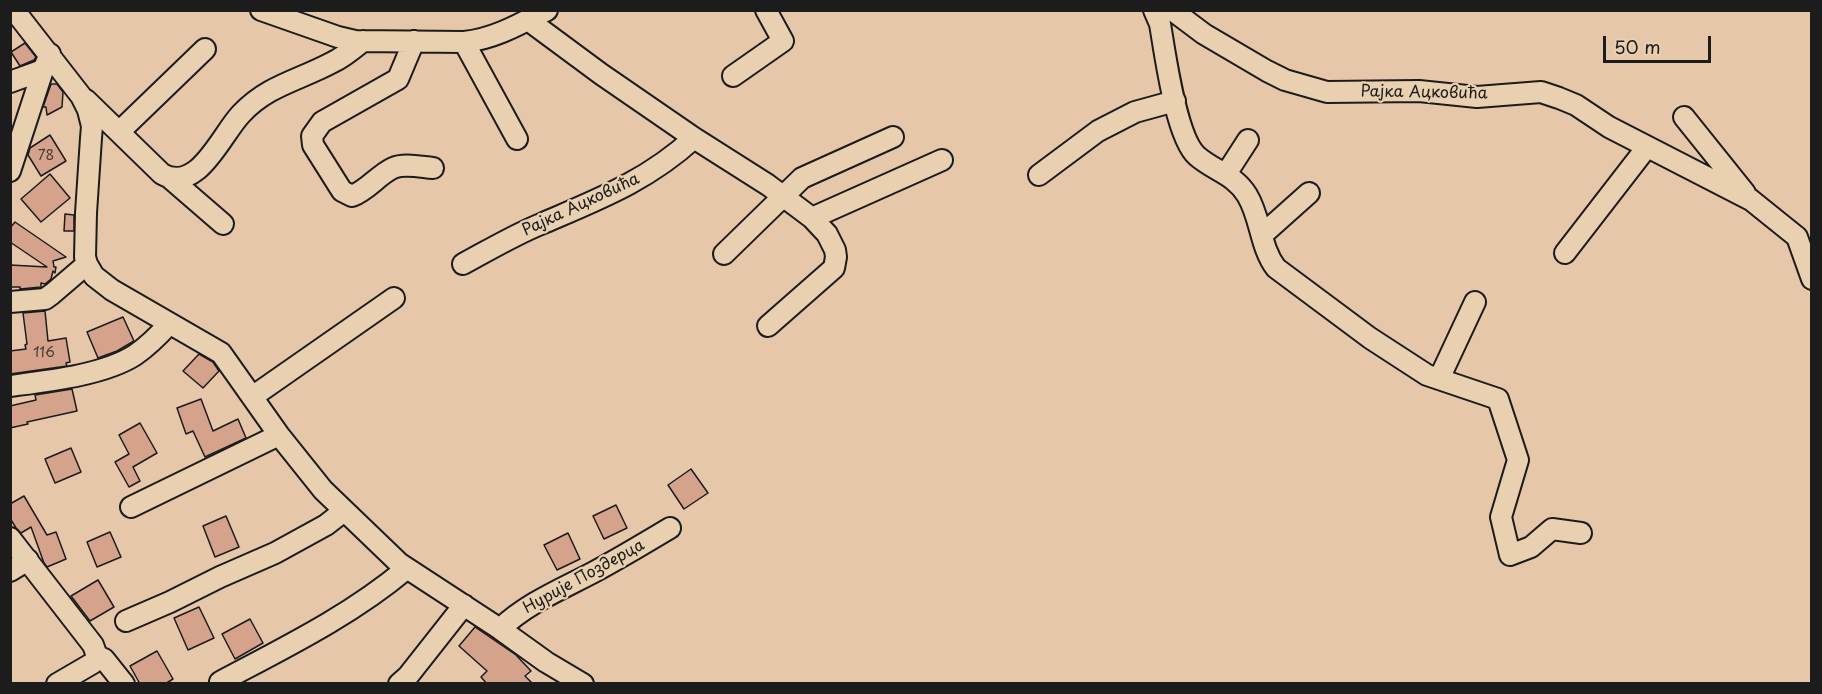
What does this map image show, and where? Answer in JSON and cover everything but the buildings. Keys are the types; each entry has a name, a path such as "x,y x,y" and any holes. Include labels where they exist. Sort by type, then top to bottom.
{"street":[{"path":"14,10 46,62 162,174 176,179 224,224"},
{"path":"261,10 338,38 363,41 464,42 493,36 547,10"},
{"path":"733,76 783,41 766,10"},
{"path":"1154,10 1160,24 1181,125 1191,150 1205,162 1226,174 1246,193 1256,214 1268,256 1282,274 1405,362 1427,375 1498,399 1518,460 1501,517 1510,555 1531,547 1552,529 1581,533"},
{"name":"Рајка Ацковића","path":"1172,10 1204,34 1267,71 1285,80 1308,87 1339,93 1419,91 1477,97 1541,92 1576,105 1609,127 1751,200 1804,236"},
{"path":"528,20 601,74 783,196 820,225 835,250 834,268 768,326"},
{"path":"176,179 191,174 210,157 241,114 271,89 334,62 363,41"},
{"path":"414,41 398,79 322,122 312,136 313,145 342,191 352,196 394,168 407,166 433,168"},
{"path":"464,42 517,139"},
{"path":"119,132 205,49"},
{"path":"10,82 46,62"},
{"path":"10,171 46,62"},
{"path":"81,96 92,126 86,213 87,264 94,276 112,290 221,353 279,435 323,490 406,569 583,684"},
{"path":"1039,175 1098,131 1135,112 1175,101"},
{"name":"Рајка Ацковића","path":"1684,117 1751,200"},
{"path":"724,254 802,178 893,137"},
{"name":"Рајка Ацковића","path":"463,264 513,237 621,189 667,162 694,138"},
{"path":"1226,174 1248,140"},
{"path":"1565,253 1647,147"},
{"path":"812,218 942,160"},
{"path":"1262,235 1309,193"},
{"path":"1804,236 1812,279"},
{"path":"10,302 45,299 87,264"},
{"path":"252,397 394,298"},
{"path":"1439,379 1475,302"},
{"path":"10,386 86,374 122,361 134,356 152,342 169,324"},
{"path":"131,507 279,435"},
{"path":"126,621 285,548 326,525 344,511"},
{"name":"Нурије Поздерца","path":"500,629 511,618 532,604 596,571 670,528"},
{"path":"10,538 93,645 97,656 104,659 124,684"},
{"path":"10,571 28,560"},
{"path":"220,682 330,623 379,592 406,569"},
{"path":"399,684 408,676 464,605"},
{"path":"57,684 93,663 97,656"}]}
